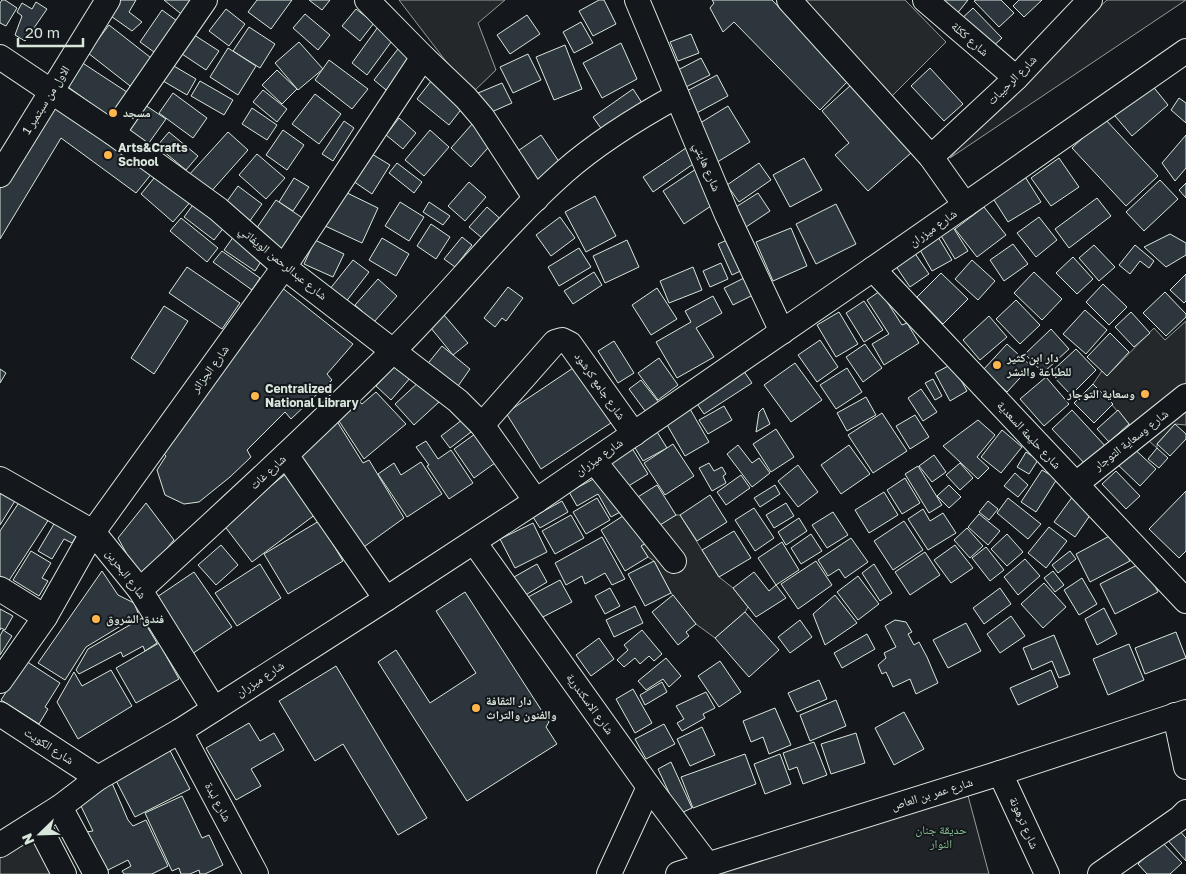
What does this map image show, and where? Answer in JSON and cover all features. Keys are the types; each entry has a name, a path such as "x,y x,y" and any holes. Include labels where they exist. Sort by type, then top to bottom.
{"street":[{"name":"الاول من سبتمبر 1","path":"0,175 108,0"},
{"path":"113,133 204,0"},
{"path":"367,0 466,98 483,118 536,199"},
{"path":"789,0 931,157 966,204"},
{"name":"شارع ككلة","path":"925,0 1016,78"},
{"name":"شارع الرحيبات","path":"931,157 1016,78 1090,0"},
{"name":"شارع هايتي","path":"639,1 727,215 782,332"},
{"name":"شارع ميزران","path":"0,845 60,807 98,778 180,731 536,501 1184,56"},
{"name":"شارع عبدالرحمن الويفاتي","path":"0,57 113,133 218,208 284,266 458,401 482,425 536,501"},
{"name":"شارع الجزائر","path":"0,681 44,617 93,532 284,266 423,57"},
{"name":"شارع غات","path":"140,590 286,455 394,351 536,199 565,172 619,130 677,96"},
{"name":"شارع حليمة السعدية","path":"873,269 1184,596"},
{"name":"شارع جامع كرشود","path":"482,425 555,342 562,340 570,344 634,434"},
{"name":"شارع وسعاية التوجار","path":"1076,484 1186,396"},
{"path":"286,455 386,599"},
{"path":"594,461 674,561"},
{"name":"شارع البحرين","path":"0,479 93,532 140,590 214,709"},
{"name":"شارع الاسكندرية","path":"474,542 649,787 708,865"},
{"path":"0,589 44,617"},
{"name":"شارع الكويت","path":"0,714 98,778"},
{"path":"1180,714 1186,767"},
{"name":"شارع عمر بن العاص","path":"678,874 1000,773 1180,714"},
{"name":"شارع لبدة","path":"180,731 256,874"},
{"name":"شارع ترهونة","path":"1000,773 1047,874"},
{"path":"609,874 649,787"},
{"path":"60,807 96,874"},
{"path":"1100,874 1186,812"},
{"path":"37,822 64,874"}],"green space":[{"path":"1107,0 1186,0 950,158 1018,82"},
{"name":"حديقة جنان النوار","path":"967,792 989,874 691,874"}],"shaded area":[{"path":"399,0 505,0 478,23 496,70 471,94"},
{"path":"800,0 905,0 946,42 891,97"},
{"name":"وسعاية التوجار","path":"1186,321 1186,425 1175,424 1157,444 1157,448 1129,424 1093,384 1102,371 1107,376 1154,328 1165,340"},
{"path":"676,515 680,515 719,577 733,588 748,607 745,612 715,638 696,624 671,593 654,561 648,557 641,546 645,533"},
{"path":"26,825 53,874 0,874 0,841"}],"building":[{"path":"2,0 17,8 6,26 0,23 0,3"},
{"path":"116,0 136,0 129,12 142,22 132,31 108,14"},
{"path":"164,0 199,0 185,17"},
{"path":"257,0 292,0 271,29 248,12"},
{"path":"309,0 330,0 322,10"},
{"path":"599,0 604,0 616,24 593,36 579,11"},
{"path":"712,0 772,0 849,80 820,110 734,22 723,32 710,8 714,3"},
{"path":"938,0 968,0 956,15"},
{"path":"1001,0 1014,13 999,27 974,1"},
{"path":"1019,0 1042,0 1024,17 1013,6"},
{"path":"36,2 47,9 25,41 15,35 22,16 17,12 22,3 32,9"},
{"path":"973,8 1002,38 987,52 958,22"},
{"path":"226,9 245,24 229,46 209,31"},
{"path":"356,9 374,23 360,41 342,26"},
{"path":"162,10 184,26 161,57 140,42"},
{"path":"305,14 330,35 318,50 293,28"},
{"path":"527,15 540,34 510,54 497,35"},
{"path":"581,22 593,43 574,53 563,32"},
{"path":"109,25 155,61 134,89 88,53"},
{"path":"249,27 275,44 260,68 233,51"},
{"path":"378,27 394,38 367,75 352,63"},
{"path":"188,31 219,51 206,70 176,50"},
{"path":"691,34 699,53 678,61 670,42"},
{"path":"299,42 323,69 298,90 275,63"},
{"path":"621,43 637,79 602,98 583,63"},
{"path":"401,45 419,59 391,94 374,80"},
{"path":"565,45 582,89 554,100 536,57"},
{"path":"228,48 256,66 238,95 210,77"},
{"path":"528,54 541,80 513,93 500,67"},
{"path":"701,58 710,75 682,89 674,72"},
{"path":"78,60 133,96 114,120 64,84"},
{"path":"329,60 368,89 352,109 315,80"},
{"path":"167,62 196,79 187,95 158,78"},
{"path":"930,68 963,104 944,121 911,86"},
{"path":"277,70 297,89 282,104 262,85"},
{"path":"717,75 728,96 691,116 679,95"},
{"path":"435,76 467,102 449,125 417,99"},
{"path":"1147,79 1168,105 1132,136 1110,110"},
{"path":"200,81 233,100 224,115 191,96"},
{"path":"502,83 512,103 487,114 478,93"},
{"path":"851,85 911,153 868,191 835,155 849,143 822,111"},
{"path":"633,89 644,106 605,134 593,117"},
{"path":"263,90 287,109 277,122 253,102"},
{"path":"173,93 207,118 193,138 159,113"},
{"path":"315,94 341,114 319,144 292,124"},
{"name":"Arts&Crafts School","path":"54,97 153,172 136,193 61,138 0,239 0,186"},
{"path":"1179,98 1186,103 1186,123 1171,110"},
{"path":"139,101 166,119 146,147 120,129"},
{"path":"728,106 750,142 714,164 692,128"},
{"path":"252,108 277,125 267,140 242,124"},
{"path":"399,118 416,133 403,149 386,135"},
{"path":"1104,118 1158,176 1126,206 1072,148"},
{"path":"344,121 354,128 333,161 322,154"},
{"path":"473,123 494,141 471,167 451,148"},
{"path":"283,130 304,145 287,170 266,155"},
{"path":"430,130 449,147 424,176 405,160"},
{"path":"169,132 198,156 186,170 157,146"},
{"path":"228,132 248,150 208,195 188,176"},
{"path":"541,135 564,169 541,184 512,155"},
{"path":"1186,135 1186,168 1175,181 1162,163"},
{"path":"686,148 696,162 653,192 643,177"},
{"path":"367,151 390,165 372,194 350,179"},
{"path":"257,154 285,178 266,199 239,175"},
{"path":"804,158 822,190 790,207 773,175"},
{"path":"1059,158 1079,187 1051,206 1031,178"},
{"path":"397,163 422,182 414,193 389,173"},
{"path":"759,163 771,180 739,202 727,185"},
{"path":"699,167 720,200 684,224 663,191"},
{"path":"159,172 192,200 173,222 141,194"},
{"path":"1022,172 1041,202 1008,222 989,192"},
{"path":"294,178 309,187 293,211 279,202"},
{"path":"1160,180 1178,199 1144,231 1126,212"},
{"path":"469,182 486,197 465,221 448,206"},
{"path":"1186,183 1186,198 1179,190"},
{"path":"238,186 262,204 249,222 225,204"},
{"path":"339,189 378,208 362,243 323,225"},
{"path":"758,193 770,211 743,229 731,210"},
{"path":"595,196 616,236 586,252 565,212"},
{"path":"1097,198 1111,216 1069,248 1055,229"},
{"path":"276,200 304,219 282,251 254,232"},
{"path":"195,202 225,226 214,240 184,217"},
{"path":"400,202 424,217 409,241 385,226"},
{"path":"429,202 450,216 443,225 423,212"},
{"path":"836,204 856,244 816,264 796,224"},
{"path":"487,207 505,223 488,243 469,227"},
{"path":"984,207 1006,235 977,257 955,229"},
{"path":"560,217 575,238 551,256 536,235"},
{"path":"1039,217 1057,240 1036,257 1017,233"},
{"path":"181,218 218,248 207,262 170,231"},
{"path":"949,221 968,251 955,259 937,229"},
{"path":"431,224 450,237 436,259 417,246"},
{"path":"791,228 807,266 773,281 756,242"},
{"path":"935,232 952,260 932,271 916,243"},
{"path":"1170,234 1186,243 1186,255 1166,267 1144,247"},
{"path":"234,236 264,257 255,271 224,250"},
{"path":"736,236 749,267 732,275 718,244"},
{"path":"462,237 472,245 455,267 444,259"},
{"path":"382,238 409,254 396,276 369,260"},
{"path":"315,240 344,254 333,277 304,264"},
{"path":"627,240 639,267 605,283 593,256"},
{"path":"1013,244 1028,264 1004,281 990,260"},
{"path":"1094,245 1115,267 1099,281 1079,258"},
{"path":"1135,245 1154,261 1149,268 1140,261 1130,274 1119,265"},
{"path":"579,248 591,267 559,286 548,267"},
{"path":"912,249 929,274 910,287 893,262"},
{"path":"222,251 260,278 252,290 213,262"},
{"path":"1073,257 1093,279 1077,294 1056,273"},
{"path":"353,260 369,272 345,303 329,290"},
{"path":"972,260 995,281 978,300 955,279"},
{"path":"721,263 728,279 710,287 703,271"},
{"path":"187,267 240,303 222,329 169,293"},
{"path":"693,267 702,290 669,303 660,281"},
{"path":"594,272 602,285 573,304 564,291"},
{"path":"1034,272 1062,299 1042,320 1014,293"},
{"path":"941,273 968,299 943,324 917,297"},
{"path":"752,274 761,291 733,305 724,288"},
{"path":"1186,274 1186,301 1184,303 1170,290"},
{"path":"378,279 397,296 374,322 355,305"},
{"name":"Centralized National Library","path":"276,283 353,344 327,374 332,380 291,419 285,412 247,450 251,457 230,477 199,502 184,504 165,495 157,470 166,456 157,447"},
{"path":"1103,284 1127,307 1109,325 1086,302"},
{"path":"508,287 523,298 506,321 502,318 495,327 484,318"},
{"path":"657,288 677,319 651,335 632,305"},
{"path":"880,291 902,325 907,323 919,343 884,365 872,344 889,334 867,300"},
{"path":"1165,292 1186,314 1186,317 1166,336 1143,313"},
{"path":"713,296 722,313 696,328 714,357 677,378 656,342 691,322 685,311"},
{"path":"1016,300 1040,325 1020,344 996,319"},
{"path":"864,301 883,330 864,342 846,313"},
{"path":"164,306 188,321 154,374 131,358"},
{"path":"1085,310 1107,330 1086,354 1063,334"},
{"path":"839,312 858,344 836,357 817,325"},
{"path":"1131,312 1150,333 1134,347 1115,327"},
{"path":"444,315 468,343 453,355 430,327"},
{"path":"989,316 1007,337 980,360 963,340"},
{"path":"1051,329 1069,349 1043,373 1025,354"},
{"path":"1110,333 1129,352 1107,376 1087,357"},
{"path":"820,340 838,367 817,382 798,355"},
{"path":"614,341 634,373 618,383 598,351"},
{"path":"865,344 882,368 863,382 846,357"},
{"path":"1007,344 1031,366 1007,392 983,370"},
{"path":"442,346 470,369 456,389 425,367"},
{"path":"1076,349 1096,370 1071,395 1050,373"},
{"path":"659,358 678,385 658,400 638,373"},
{"path":"582,362 617,419 541,469 506,413"},
{"path":"795,363 822,400 791,422 764,385"},
{"path":"396,364 411,377 391,400 376,386"},
{"path":"739,364 752,383 704,414 691,395"},
{"path":"952,364 967,391 950,401 935,373"},
{"path":"847,368 862,392 836,409 820,385"},
{"path":"0,369 6,373 0,383"},
{"path":"1046,377 1069,404 1044,426 1020,399"},
{"path":"933,379 942,396 935,400 925,383"},
{"path":"641,380 664,409 651,419 629,389"},
{"path":"420,381 439,402 414,425 395,404"},
{"path":"1093,384 1113,404 1094,423 1074,403"},
{"path":"921,389 937,412 923,421 908,398"},
{"path":"376,392 406,424 364,459 335,415 354,397 362,404"},
{"path":"866,397 876,415 847,431 837,413"},
{"path":"724,406 732,420 708,434 699,420"},
{"path":"763,408 770,424 756,432 759,412"},
{"path":"690,409 709,442 685,456 666,423"},
{"path":"1072,410 1107,448 1088,467 1052,429"},
{"path":"1118,410 1129,424 1109,442 1097,429"},
{"path":"882,413 907,451 873,473 848,435"},
{"path":"333,415 363,463 369,460 404,518 361,549 298,452"},
{"path":"915,415 929,437 910,449 896,426"},
{"path":"462,420 471,432 450,448 441,436"},
{"path":"978,420 995,435 977,457 989,468 978,479 943,446"},
{"path":"1175,424 1186,434 1186,439 1170,456 1157,444"},
{"path":"654,427 667,448 643,461 631,441"},
{"path":"776,429 794,457 771,472 753,444"},
{"path":"1002,430 1022,447 1001,473 981,457"},
{"path":"475,434 495,463 474,478 454,449"},
{"path":"426,441 438,459 451,450 473,483 449,499 416,447"},
{"path":"673,444 694,476 665,495 644,463"},
{"path":"630,445 648,474 622,490 604,460"},
{"path":"738,445 752,463 759,458 770,473 752,487 727,454"},
{"path":"849,445 870,474 841,494 821,465"},
{"path":"1130,445 1156,469 1140,486 1114,461"},
{"path":"1157,448 1168,458 1159,468 1148,459"},
{"path":"1026,452 1038,460 1029,474 1017,467"},
{"path":"934,455 946,472 932,482 919,466"},
{"path":"421,462 442,494 407,517 378,474 394,463 401,475"},
{"path":"709,463 714,471 722,467 726,474 723,476 726,483 712,491 699,468"},
{"path":"960,463 973,478 960,490 946,475"},
{"path":"798,465 818,492 798,507 778,481"},
{"path":"918,466 942,505 929,513 905,474"},
{"path":"1042,470 1057,479 1036,512 1021,502"},
{"path":"1116,471 1140,496 1126,509 1102,484"},
{"path":"287,473 316,514 252,562 223,524"},
{"path":"1015,473 1028,485 1018,497 1004,486"},
{"path":"601,475 622,511 611,517 598,494 577,506 569,492"},
{"path":"741,475 750,488 726,505 717,492"},
{"path":"905,478 920,503 902,514 887,490"},
{"path":"0,485 18,496 0,525"},
{"path":"657,485 676,515 652,530 633,500"},
{"path":"775,485 780,494 760,507 754,498"},
{"path":"949,485 961,497 949,508 937,496"},
{"path":"1186,491 1186,551 1179,558 1149,529"},
{"path":"884,492 898,515 869,533 855,510"},
{"path":"710,495 727,522 697,541 680,515"},
{"path":"1073,496 1093,511 1075,537 1054,522"},
{"path":"22,498 51,516 8,582 0,576 0,531"},
{"path":"597,498 610,520 586,534 573,512"},
{"path":"1008,498 1041,524 1028,539 997,513"},
{"path":"562,501 568,512 540,528 533,517"},
{"path":"988,501 998,509 989,520 979,512"},
{"path":"146,503 174,540 148,570 143,573 135,569 118,538"},
{"path":"786,503 794,516 774,528 766,515"},
{"path":"754,508 774,538 755,551 735,520"},
{"path":"923,509 930,521 943,513 956,533 928,550 908,519"},
{"path":"833,512 848,535 827,548 812,525"},
{"path":"626,514 650,541 641,546 648,557 625,571 601,530"},
{"path":"979,514 1000,531 988,545 968,527"},
{"path":"571,515 584,538 555,554 542,531"},
{"path":"799,518 807,531 786,545 778,532"},
{"path":"57,519 79,532 72,543 64,539 52,559 38,551"},
{"path":"319,521 343,561 288,594 264,554"},
{"path":"904,521 923,550 893,570 874,541"},
{"path":"533,523 547,552 515,568 500,539"},
{"path":"1049,527 1067,541 1046,568 1028,553"},
{"path":"967,528 983,546 970,558 954,540"},
{"path":"734,531 751,558 719,577 702,550"},
{"path":"1115,533 1130,561 1090,582 1076,554"},
{"path":"811,534 822,551 801,564 791,548"},
{"path":"1007,534 1023,552 1007,566 991,549"},
{"path":"602,537 625,579 612,585 605,573 585,584 582,576 566,585 555,563"},
{"path":"851,538 868,562 845,578 839,569 828,576 818,560"},
{"path":"782,542 799,570 776,585 758,558"},
{"path":"221,545 238,565 216,585 198,565"},
{"path":"955,545 973,568 951,583 934,560"},
{"path":"986,547 1004,570 990,581 972,558"},
{"path":"31,551 51,563 42,578 48,581 39,596 13,580"},
{"path":"1070,551 1076,559 1058,573 1052,565"},
{"path":"925,552 940,575 910,595 895,572"},
{"path":"1025,559 1040,576 1018,595 1004,577"},
{"path":"654,561 671,593 645,606 628,574"},
{"path":"816,561 832,585 798,609 781,584"},
{"path":"1143,562 1158,592 1115,614 1100,584"},
{"path":"260,564 281,598 237,626 215,593"},
{"path":"537,564 547,582 524,596 514,577"},
{"path":"874,564 892,593 880,601 862,573"},
{"path":"102,571 118,595 134,603 139,615 86,647 65,680 38,663"},
{"path":"1053,571 1064,585 1055,592 1044,578"},
{"path":"194,572 232,627 192,654 154,599"},
{"path":"754,572 769,591 776,585 786,598 756,617 733,588"},
{"path":"858,576 879,604 858,620 837,592"},
{"path":"1082,578 1097,604 1079,615 1064,590"},
{"path":"560,580 572,602 539,619 528,597"},
{"path":"1044,583 1066,607 1043,628 1021,604"},
{"path":"610,588 620,606 605,614 595,596"},
{"path":"1000,588 1011,604 984,624 973,608"},
{"path":"465,592 549,722 546,727 557,744 467,801 378,662 396,650 430,703 476,673 436,611"},
{"path":"673,595 696,624 686,632 689,636 678,645 652,612"},
{"path":"835,595 857,623 825,645 813,614"},
{"path":"635,606 643,623 614,637 606,620"},
{"path":"1104,608 1117,634 1097,645 1085,619"},
{"path":"0,609 13,616 5,630 1,628 0,630"},
{"path":"745,612 779,650 749,677 715,638"},
{"path":"1011,616 1025,636 1000,653 987,634"},
{"path":"142,618 157,643 145,651 143,646 123,657 121,652 79,674 76,670 88,649"},
{"path":"800,620 812,637 790,653 778,637"},
{"path":"895,620 906,622 912,632 908,634 914,645 919,642 938,683 916,694 910,679 893,687 886,672 882,674 878,665 886,658 884,653 896,647 885,626"},
{"path":"966,623 981,651 948,668 933,640"},
{"path":"3,630 12,636 0,655 0,636"},
{"path":"642,630 662,654 654,661 649,656 640,664 635,658 624,667 617,660 628,650 624,645"},
{"path":"1176,632 1186,658 1145,674 1135,648"},
{"path":"867,634 875,649 842,668 834,653"},
{"path":"1054,635 1070,674 1059,678 1052,661 1032,670 1023,648"},
{"path":"599,638 614,659 591,676 576,655"},
{"path":"159,643 179,679 136,703 116,668"},
{"path":"1129,644 1144,680 1108,695 1093,659"},
{"path":"666,658 681,676 669,687 663,679 646,690 638,681"},
{"path":"26,661 60,683 45,707 48,709 39,724 1,700"},
{"path":"720,661 741,692 719,707 698,676"},
{"path":"336,666 427,818 398,835 343,744 315,761 279,701"},
{"path":"111,670 132,706 78,739 57,702 74,672 82,686"},
{"path":"1051,670 1058,687 1018,705 1010,688"},
{"path":"819,680 827,699 797,712 788,693"},
{"path":"662,682 667,692 645,705 640,695"},
{"path":"633,689 652,723 635,733 616,699"},
{"path":"706,692 715,708 703,714 705,718 682,731 677,723 684,719 676,706"},
{"path":"836,700 846,726 810,741 800,715"},
{"path":"775,708 791,745 769,754 763,737 751,742 743,721"},
{"path":"904,712 924,749 894,765 875,728"},
{"path":"249,723 260,741 274,733 284,750 251,769 261,786 236,800 206,748"},
{"path":"664,724 675,744 646,759 635,739"},
{"path":"702,727 715,755 690,766 677,739"},
{"path":"856,733 865,763 831,774 821,744"},
{"path":"814,742 827,775 803,784 797,767 789,770 783,753"},
{"path":"166,743 190,789 135,817 111,771"},
{"path":"745,754 756,784 693,808 681,777"},
{"path":"780,754 791,784 765,794 754,764"},
{"path":"671,762 692,808 679,814 658,769"},
{"path":"112,783 128,820 133,826 146,820 168,866 152,874 124,874 122,871 131,866 128,860 106,871 86,832 93,831 78,800"},
{"path":"182,796 202,838 209,835 223,865 205,874 200,874 199,870 190,874 181,874 179,868 172,871 145,813"},
{"path":"1176,827 1186,838 1186,861 1165,837"},
{"path":"1162,842 1182,863 1170,874 1147,874 1138,864"}],"place":[{"name":"مسجد","path":"113,113"},
{"name":"Arts&Crafts School","path":"108,155"},
{"name":"دار ابن كثير للطباعة والنشر","path":"997,365"},
{"name":"وسعاية التوجار","path":"1145,394"},
{"name":"Centralized National Library","path":"255,396"},
{"name":"فندق الشروق","path":"96,619"},
{"name":"دار الثقافة والفنون والتراث","path":"476,708"}]}
